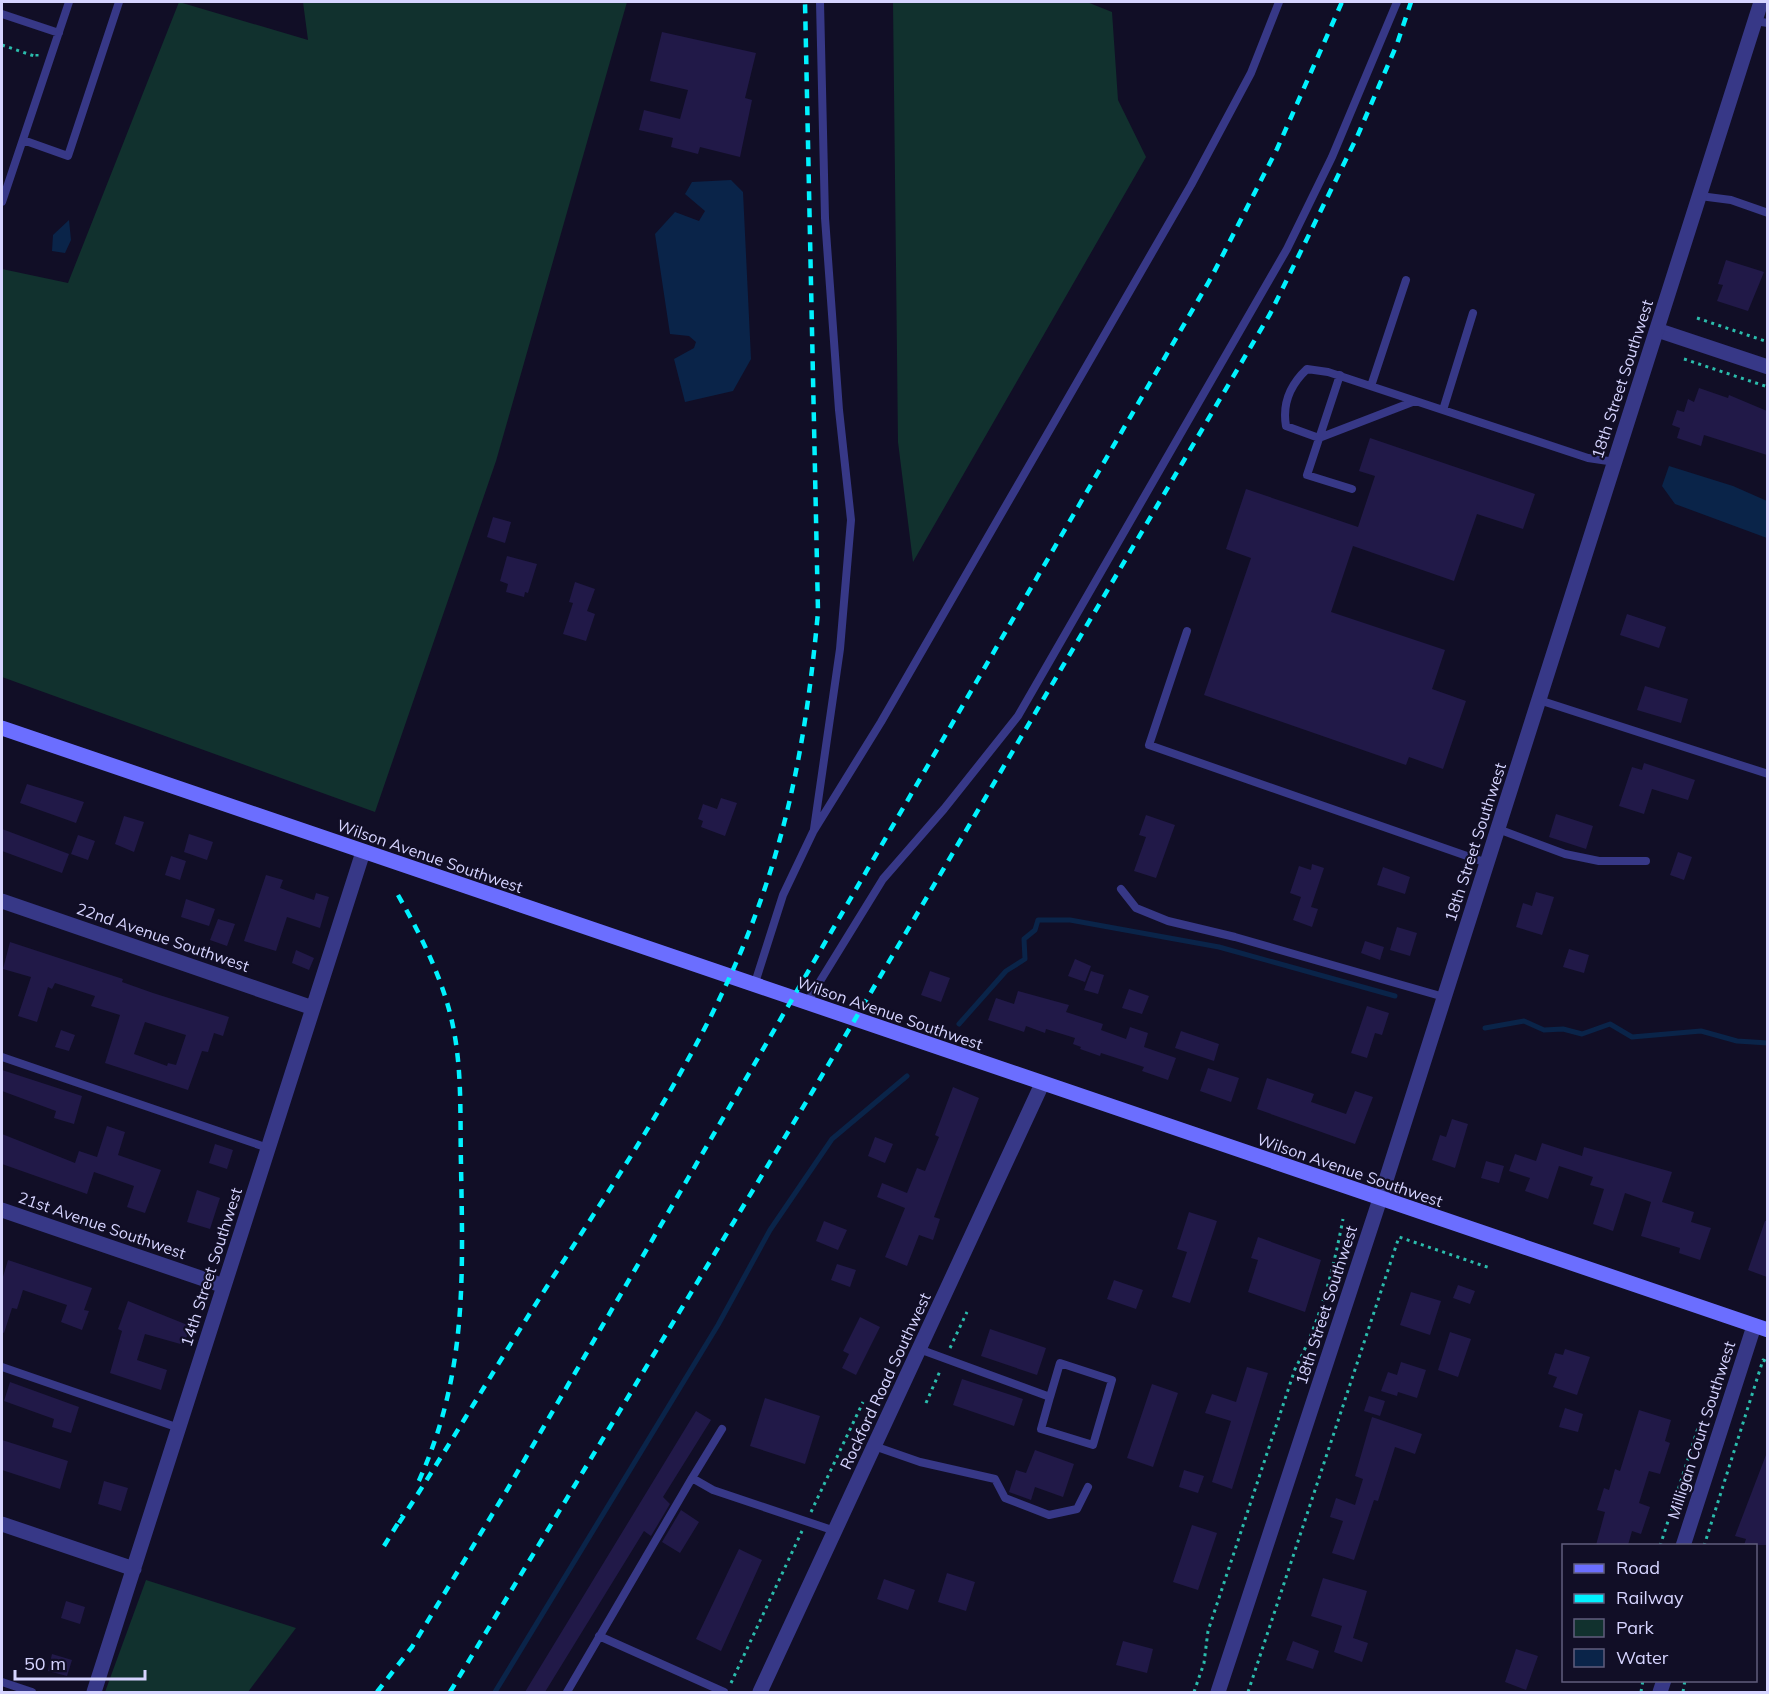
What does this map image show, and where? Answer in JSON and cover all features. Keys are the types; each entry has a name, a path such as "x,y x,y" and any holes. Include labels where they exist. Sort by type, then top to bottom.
{"main road":[{"name":"Wilson Avenue Southwest","path":"2,728 1760,1328"}],"street":[{"name":"18th Street Southwest","path":"1218,1692 1380,1199 1700,196 1761,22 1761,2"},
{"path":"1657,330 1767,367"},
{"name":"14th Street Southwest","path":"94,1692 363,852"},
{"name":"22nd Avenue Southwest","path":"2,901 313,1008"},
{"name":"Rockford Road Southwest","path":"760,1692 1042,1084"},
{"name":"21st Avenue Southwest","path":"2,1210 224,1286"},
{"name":"Milligan Court Southwest","path":"1683,1544 1760,1328"},
{"path":"2,1524 134,1569"}],"lane":[{"path":"2,202 69,2"},
{"path":"23,141 68,156 119,2"},
{"path":"813,832 840,649 850,520 839,410 825,218 820,2"},
{"path":"754,986 783,895 813,832 887,712 1191,185 1251,73 1279,2"},
{"path":"806,1004 883,879 1018,716 1287,249 1332,157 1397,2"},
{"path":"2,14 59,33"},
{"path":"1700,196 1731,200 1767,213"},
{"path":"1371,386 1406,280"},
{"path":"1443,410 1473,313"},
{"path":"1415,401 1319,438 1286,426 1283,413 1293,382 1307,369 1340,375 1588,458 1615,462"},
{"path":"1340,375 1307,475 1352,489"},
{"path":"1187,631 1149,745 1487,863"},
{"path":"1539,700 1767,774"},
{"path":"1498,829 1565,855 1599,861 1646,861"},
{"path":"1121,889 1136,908 1168,921 1235,937 1444,997"},
{"path":"2,1057 268,1148"},
{"path":"919,1349 1050,1397"},
{"path":"1060,1363 1112,1380 1094,1446 1041,1429 1050,1397 1060,1363"},
{"path":"2,1367 179,1428"},
{"path":"567,1692 722,1429"},
{"path":"874,1446 905,1458 995,1479 1005,1498 1049,1515 1077,1509 1088,1487"},
{"path":"692,1478 713,1490 835,1531"},
{"path":"599,1636 725,1692"},
{"path":"2,1682 32,1692"}],"path":[{"path":"1698,318 1767,342"},
{"path":"1684,358 1767,387"},
{"path":"1194,1692 1204,1663 1208,1631 1233,1555 1295,1369 1306,1347 1333,1273 1343,1219"},
{"path":"1248,1692 1399,1238 1490,1268"},
{"path":"1704,1544 1763,1360 1767,1362"},
{"path":"725,1692 863,1402"},
{"path":"1660,1544 1699,1425"}],"green space":[{"path":"179,2 308,40 303,2 627,2 496,461 375,812 2,677 2,269 68,283"},
{"path":"893,2 1087,2 1112,12 1118,100 1146,157 913,562 898,442"},
{"path":"146,1580 296,1628 248,1692 105,1692"}],"water":[{"path":"731,180 743,192 751,359 733,391 685,402 674,359 694,348 696,342 689,336 670,334 655,234 675,212 699,221 705,211 685,194 692,182"},
{"path":"69,220 71,240 65,253 52,251 53,235"},
{"path":"1669,466 1733,486 1767,501 1767,538 1675,504 1662,486"}],"building":[{"path":"662,32 756,53 745,98 752,100 740,157 700,147 698,154 671,147 673,138 639,130 644,110 680,119 688,90 650,81"},
{"path":"1726,260 1764,272 1748,311 1717,301 1723,285 1718,284"},
{"path":"1699,388 1728,398 1729,395 1767,411 1767,455 1704,435 1701,446 1677,438 1680,428 1672,425 1677,410 1684,412 1688,399 1694,402"},
{"path":"1370,438 1535,494 1523,529 1477,514 1454,581 1353,546 1331,612 1445,650 1432,689 1466,701 1443,769 1409,757 1406,765 1204,695 1251,558 1226,549 1246,489 1358,527 1375,476 1359,471"},
{"path":"493,517 511,522 505,543 487,537"},
{"path":"507,556 537,564 528,593 525,592 524,597 506,592 508,584 500,581"},
{"path":"575,582 595,589 587,611 595,614 586,641 563,634 573,603 569,602"},
{"path":"1627,614 1666,627 1659,648 1620,635"},
{"path":"1645,686 1688,699 1681,723 1637,710"},
{"path":"1644,763 1695,780 1688,800 1652,789 1644,814 1619,806 1632,767 1642,770"},
{"path":"27,784 84,802 76,823 20,803"},
{"path":"721,798 737,803 725,836 701,827 703,821 698,819 703,804 717,809"},
{"path":"1556,814 1593,826 1586,849 1549,837"},
{"path":"1146,815 1175,825 1156,878 1134,871 1146,837 1139,835"},
{"path":"124,816 144,822 134,852 115,844"},
{"path":"2,829 69,854 62,873 2,851"},
{"path":"189,834 213,842 207,860 184,852"},
{"path":"78,835 95,841 88,860 71,854"},
{"path":"1678,852 1692,857 1684,880 1670,875"},
{"path":"171,856 186,861 180,880 165,875"},
{"path":"1312,864 1324,868 1311,907 1318,909 1312,927 1293,920 1301,897 1290,893 1299,866 1311,870"},
{"path":"1383,867 1410,877 1405,894 1377,885"},
{"path":"266,875 283,880 280,888 288,891 314,900 316,893 329,897 320,928 287,917 276,951 244,941"},
{"path":"1536,892 1554,897 1542,935 1516,927 1523,903 1532,906"},
{"path":"186,899 215,909 209,926 181,917"},
{"path":"218,919 235,924 227,946 210,940"},
{"path":"1397,927 1417,933 1410,956 1390,950"},
{"path":"1365,941 1384,947 1380,960 1361,953"},
{"path":"10,942 123,979 122,982 153,993 229,1017 223,1036 214,1033 208,1052 202,1051 188,1090 105,1063 120,1015 91,1006 95,996 55,983 52,989 48,987 37,1022 18,1016 31,977 3,969","holes":["145,1022 186,1035 176,1065 168,1063 167,1066 134,1054"]},
{"path":"1569,949 1589,955 1584,973 1563,967"},
{"path":"296,950 314,958 309,970 292,963"},
{"path":"1075,959 1091,966 1085,982 1068,976"},
{"path":"930,971 950,978 941,1002 921,995"},
{"path":"1091,971 1104,975 1098,994 1084,990"},
{"path":"1129,989 1149,996 1142,1014 1122,1008"},
{"path":"1018,991 1069,1005 1066,1012 1103,1024 1101,1030 1126,1039 1130,1027 1148,1033 1144,1047 1176,1058 1168,1080 1142,1071 1144,1067 1101,1053 1100,1056 1080,1049 1081,1047 1073,1044 1075,1038 1046,1029 1045,1033 1026,1026 1024,1032 988,1020 996,998 1014,1004"},
{"path":"1367,1006 1389,1013 1382,1035 1375,1033 1367,1058 1351,1053"},
{"path":"61,1030 75,1035 69,1051 55,1047"},
{"path":"1181,1031 1219,1044 1214,1061 1175,1048"},
{"path":"1208,1068 1239,1078 1231,1102 1200,1091"},
{"path":"2,1070 82,1096 74,1124 54,1118 56,1111 2,1091"},
{"path":"1267,1078 1314,1094 1311,1102 1346,1114 1355,1091 1373,1097 1355,1144 1257,1109"},
{"path":"953,1087 979,1098 934,1217 940,1219 933,1240 919,1235 907,1266 885,1257 905,1208 877,1197 882,1183 907,1193 917,1168 925,1171 939,1137 935,1135"},
{"path":"1452,1119 1468,1124 1455,1168 1432,1160 1440,1135 1446,1137"},
{"path":"107,1126 125,1132 118,1155 161,1170 145,1213 127,1207 134,1186 94,1172 87,1194 2,1164 2,1134 75,1163 79,1151 97,1157"},
{"path":"875,1137 893,1144 885,1163 868,1156"},
{"path":"1542,1143 1582,1156 1584,1147 1672,1172 1662,1202 1694,1212 1691,1222 1711,1228 1700,1260 1679,1253 1680,1248 1641,1236 1651,1202 1625,1193 1613,1231 1593,1224 1604,1189 1590,1185 1593,1177 1559,1166 1548,1199 1525,1191 1530,1178 1509,1171 1515,1154 1536,1161"},
{"path":"215,1144 233,1150 227,1169 209,1163"},
{"path":"1486,1161 1504,1166 1499,1183 1481,1178"},
{"path":"197,1190 220,1198 210,1229 187,1222"},
{"path":"1189,1212 1217,1221 1190,1303 1172,1297 1187,1252 1177,1249"},
{"path":"824,1221 847,1230 838,1250 816,1241"},
{"path":"1765,1221 1767,1221 1767,1277 1748,1270"},
{"path":"1258,1237 1321,1260 1305,1312 1248,1292 1258,1260 1251,1258"},
{"path":"8,1260 92,1288 84,1310 89,1311 82,1330 61,1322 67,1305 23,1290 17,1309 12,1308 4,1333 2,1332 2,1280"},
{"path":"837,1264 856,1270 850,1287 831,1280"},
{"path":"1114,1280 1143,1290 1136,1309 1107,1299"},
{"path":"1458,1285 1475,1291 1470,1304 1453,1298"},
{"path":"1411,1292 1441,1301 1430,1335 1400,1325"},
{"path":"128,1301 190,1326 184,1345 145,1334 137,1360 167,1370 161,1390 110,1373 122,1331 118,1329"},
{"path":"860,1317 880,1327 856,1375 842,1368 849,1354 843,1351"},
{"path":"990,1329 1046,1348 1037,1375 981,1356"},
{"path":"1450,1332 1471,1339 1458,1377 1438,1370"},
{"path":"1565,1349 1590,1357 1577,1395 1553,1387 1557,1377 1548,1374 1555,1353 1563,1355"},
{"path":"1401,1362 1426,1370 1417,1398 1398,1392 1397,1396 1381,1391 1388,1372 1397,1375"},
{"path":"1247,1367 1268,1373 1232,1489 1212,1482 1231,1421 1205,1413 1212,1394 1236,1402"},
{"path":"962,1379 1023,1399 1014,1426 953,1405"},
{"path":"10,1382 79,1407 71,1433 52,1427 54,1419 4,1401"},
{"path":"1152,1384 1178,1393 1153,1467 1127,1458"},
{"path":"1369,1396 1385,1401 1380,1416 1364,1411"},
{"path":"765,1398 820,1416 805,1464 750,1446"},
{"path":"1565,1408 1583,1414 1578,1432 1559,1427"},
{"path":"1639,1410 1671,1420 1665,1441 1670,1443 1660,1474 1649,1471 1639,1503 1650,1507 1641,1534 1632,1531 1628,1544 1596,1544 1605,1512 1597,1510 1604,1488 1609,1490 1615,1469 1620,1471"},
{"path":"696,1411 711,1420 663,1497 670,1504 651,1536 644,1531 545,1692 525,1692"},
{"path":"1372,1417 1422,1434 1415,1454 1395,1447 1378,1501 1374,1500 1354,1560 1332,1553 1343,1521 1330,1517 1336,1498 1355,1505 1363,1479 1355,1476"},
{"path":"2,1440 68,1461 60,1489 2,1470"},
{"path":"1035,1450 1074,1464 1063,1497 1035,1487 1031,1500 1009,1492 1016,1470 1026,1473"},
{"path":"1766,1455 1767,1545 1744,1544 1746,1539 1735,1536"},
{"path":"1184,1470 1204,1476 1198,1493 1179,1487"},
{"path":"104,1481 128,1488 121,1511 98,1504"},
{"path":"681,1510 699,1522 680,1553 662,1542"},
{"path":"1192,1525 1217,1533 1198,1590 1173,1582"},
{"path":"739,1549 762,1560 721,1651 696,1639"},
{"path":"947,1573 975,1582 966,1611 938,1602"},
{"path":"1323,1578 1367,1591 1353,1638 1368,1643 1362,1662 1334,1652 1342,1626 1311,1616"},
{"path":"884,1579 915,1590 908,1610 877,1599"},
{"path":"66,1601 85,1607 80,1624 61,1618"},
{"path":"1123,1641 1153,1649 1147,1673 1116,1665"},
{"path":"1293,1641 1319,1651 1313,1669 1286,1660"},
{"path":"1516,1649 1538,1656 1526,1690 1505,1682"},
{"path":"52,1654 72,1660 67,1676 48,1671"}],"waterway":[{"path":"959,1024 1006,971 1025,959 1024,939 1035,930 1038,920 1070,920 1219,947 1395,996"},
{"path":"1485,1028 1524,1021 1544,1030 1563,1029 1582,1034 1610,1024 1632,1037 1701,1031 1737,1041 1768,1043"},
{"path":"495,1692 718,1325 770,1230 832,1139 907,1076"}],"railway":[{"path":"399,1523 634,1152 681,1072 703,1032 742,949 772,866 784,824 802,742 818,612 805,2"},
{"path":"377,1692 412,1647 507,1490 1211,278 1277,149 1342,2"},
{"path":"450,1692 814,1089 1270,314 1357,137 1397,44 1411,2"},
{"path":"398,895 425,946 440,982 451,1018 459,1069 462,1249 458,1328 445,1406 417,1485"},
{"path":"384,1546 403,1515"}]}
